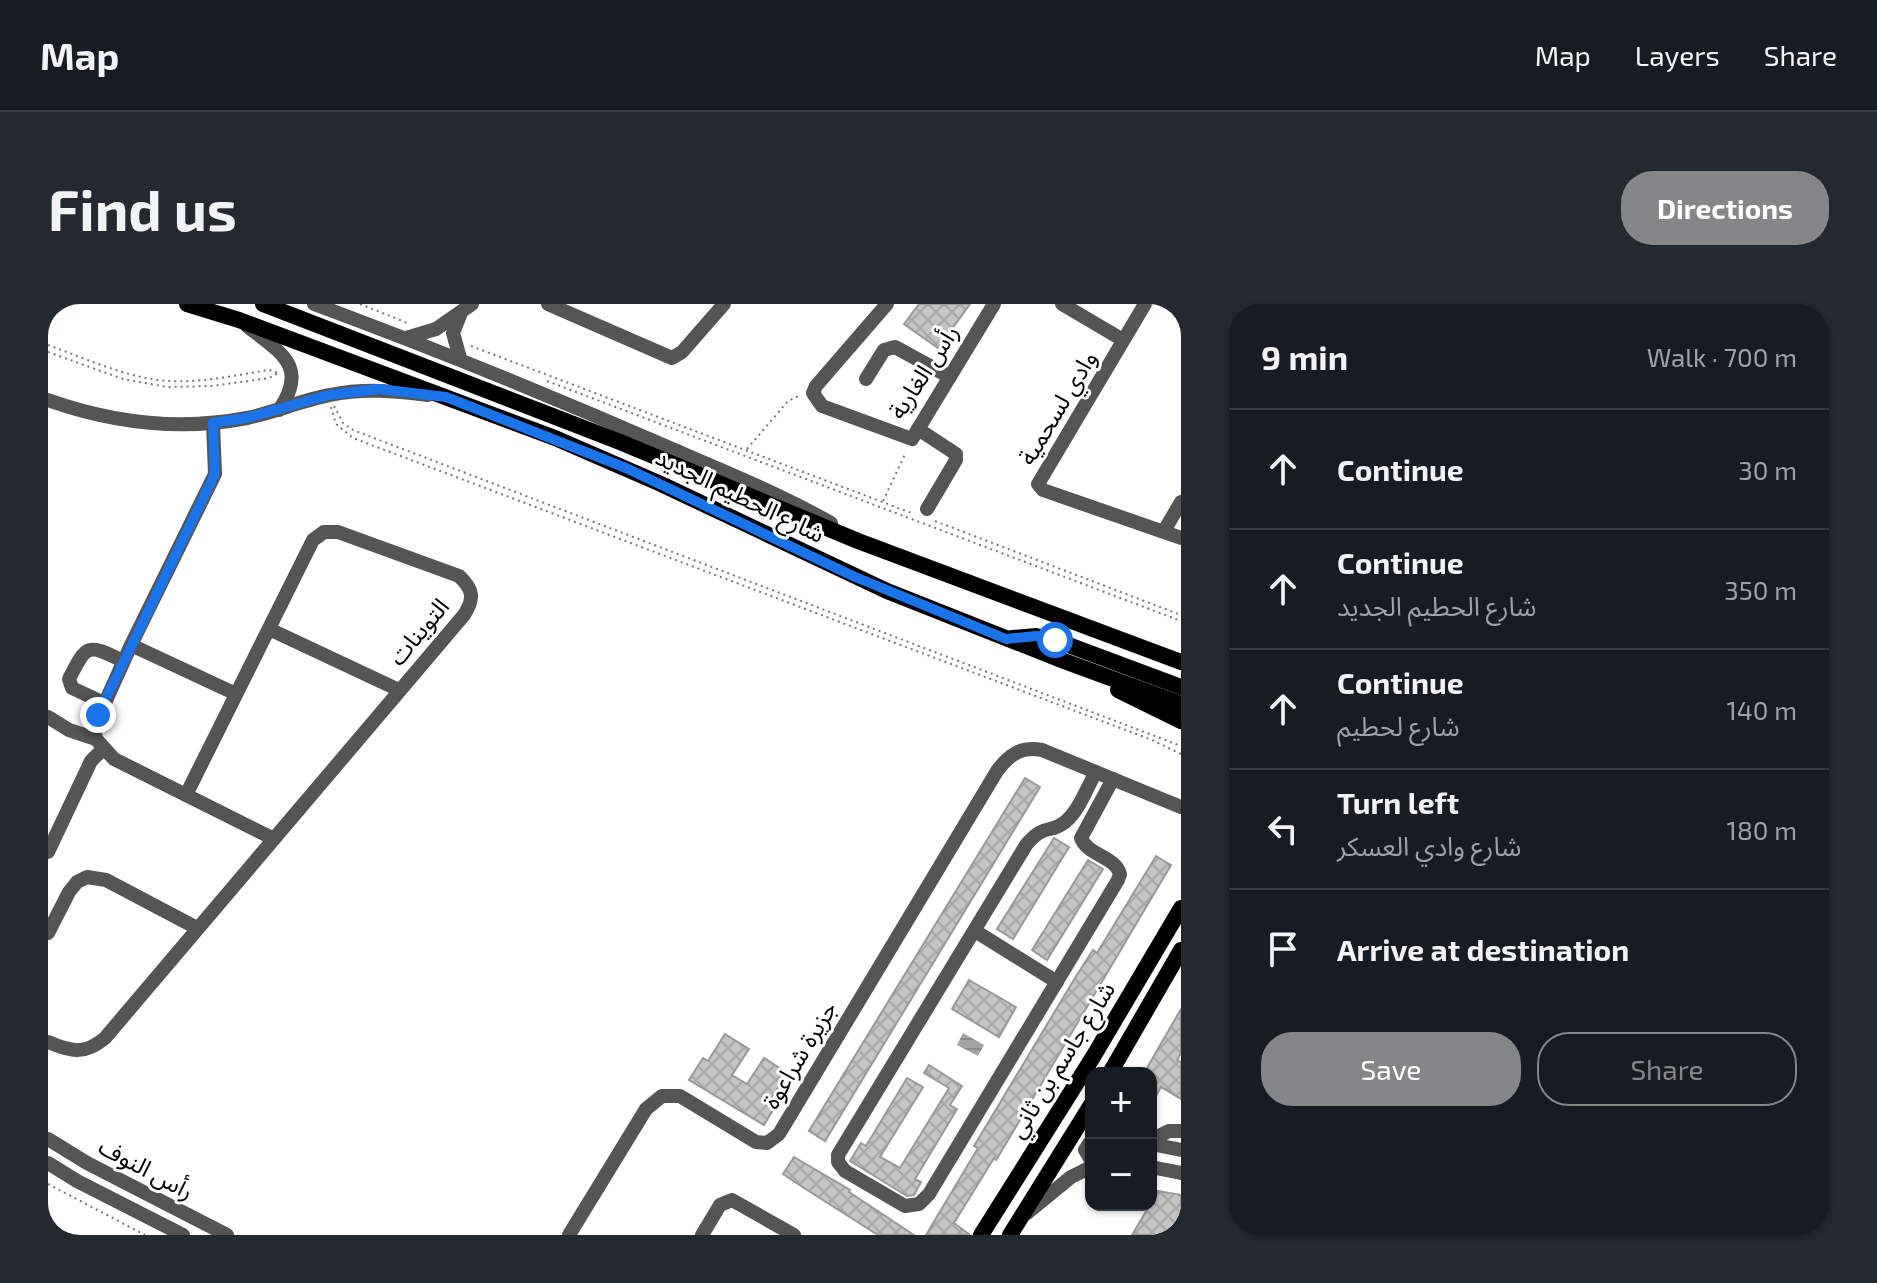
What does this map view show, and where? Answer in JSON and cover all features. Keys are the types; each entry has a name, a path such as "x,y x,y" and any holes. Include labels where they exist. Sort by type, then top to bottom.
{"main road":[{"name":"شارع الحطيم الجديد","path":"187,304 239,320 602,458 853,576 1006,639 1181,704"},
{"name":"شارع الحطيم الجديد","path":"263,304 620,442 858,541 1181,662"},
{"path":"1006,639 1036,636 1055,640 1181,687"},
{"path":"1134,643 1181,656"},
{"path":"1064,661 1181,721"},
{"name":"شارع جاسم بن ثاني","path":"981,1235 1093,1057 1181,908"},
{"name":"شارع جاسم بن ثاني","path":"1113,1067 1181,950"},
{"path":"1161,982 1181,963"},
{"name":"شارع جاسم بن ثاني","path":"1010,1235 1085,1115"}],"street":[{"path":"314,304 464,351 816,514 858,541"},
{"path":"548,304 574,309 672,358 682,352 724,304"},
{"path":"813,393 887,304"},
{"name":"رأس الغارية","path":"813,393 822,406 915,434 994,304"},
{"path":"1062,304 1123,340"},
{"name":"وادي لسحمية","path":"1145,304 1038,484 1043,490 1181,538"},
{"path":"464,351 453,333 467,309"},
{"path":"410,333 436,329 467,309"},
{"path":"239,320 275,349 289,365 294,381 279,410"},
{"path":"866,379 884,350 895,347 950,377"},
{"path":"48,400 110,419 168,425 213,423 279,410 329,395 379,389 446,397"},
{"path":"48,852 100,744 94,727 104,703 215,474 213,423"},
{"path":"915,434 956,454 956,460 922,514"},
{"path":"1164,531 1181,502"},
{"name":"التوينات","path":"48,1042 85,1051 105,1038 471,604 472,593 459,576 338,532 324,532 313,540 186,795"},
{"path":"269,629 399,690"},
{"path":"131,645 236,694"},
{"path":"104,703 72,688 69,682 71,676 82,654 91,648 123,661"},
{"path":"48,717 100,744 114,759 274,839"},
{"name":"جزيرة شراعوة","path":"569,1235 646,1109 662,1096 680,1096 756,1142 767,1143 779,1134 997,771 1008,758 1024,749 1042,750 1096,772"},
{"path":"1113,779 1081,838 1087,847 1116,865 1120,874 929,1194 919,1204 905,1206 845,1171 838,1162 842,1146 1026,845 1043,829 1067,821 1096,772 1113,779 1181,807"},
{"path":"48,933 69,892 77,882 87,877 106,880 197,928"},
{"path":"975,931 1057,982"},
{"path":"1156,1139 1169,1131 1181,1131"},
{"name":"رأس النوف","path":"48,1139 87,1163 227,1235"},
{"path":"1157,1144 1181,1150"},
{"name":"رأس النوف","path":"48,1163 183,1235"},
{"path":"1157,1168 1181,1173"},
{"path":"1021,1218 1071,1177 1085,1170"},
{"path":"702,1235 720,1205 732,1200 794,1235"}],"path":[{"path":"360,304 401,319 410,333"},
{"path":"48,345 126,373 156,379 198,380 269,370 279,373 269,378 212,386 167,387 123,379 48,352"},
{"path":"464,351 922,514 1181,615"},
{"path":"464,351 1181,621"},
{"path":"747,450 788,401 813,393"},
{"path":"1181,746 353,430 343,423 331,402 336,424 353,438 1152,740 1181,754"},
{"path":"883,502 915,434"},
{"path":"48,1184 145,1235"}],"shaded area":[{"path":"963,1033 984,1045 978,1056 957,1045"}],"building":[{"path":"919,304 970,304 938,348 904,324"},
{"path":"1025,778 1040,787 825,1141 809,1131"},
{"path":"1054,838 1069,847 1013,939 997,929"},
{"path":"1156,856 1171,865 1001,1152 996,1160 994,1158 954,1223 970,1235 926,1235 978,1148 974,1146 1075,978 1093,950 1097,953"},
{"path":"1088,860 1103,869 1047,960 1032,950"},
{"path":"969,980 1016,1007 999,1037 952,1009"},
{"path":"1181,1009 1181,1053 1177,1060 1181,1062 1181,1099 1161,1087 1157,1094 1157,1067 1147,1067"},
{"path":"725,1034 749,1049 732,1075 747,1084 764,1058 787,1073 771,1099 777,1103 764,1125 689,1080 703,1058 708,1061"},
{"path":"929,1065 962,1086 950,1105 957,1109 915,1179 921,1182 914,1195 907,1196 850,1161 861,1143 866,1146 907,1078 923,1087 880,1157 900,1168 949,1088 924,1073"},
{"path":"794,1157 850,1190 914,1235 878,1235 804,1188 783,1174"},
{"path":"1157,1193 1181,1195 1181,1235 1132,1235 1146,1211 1157,1211"}],"route":[{"path":"98,715 215,474 213,423 247,418 329,395 379,389 446,397 555,438 682,494 819,561 1006,639 1036,636 1055,640"}]}
